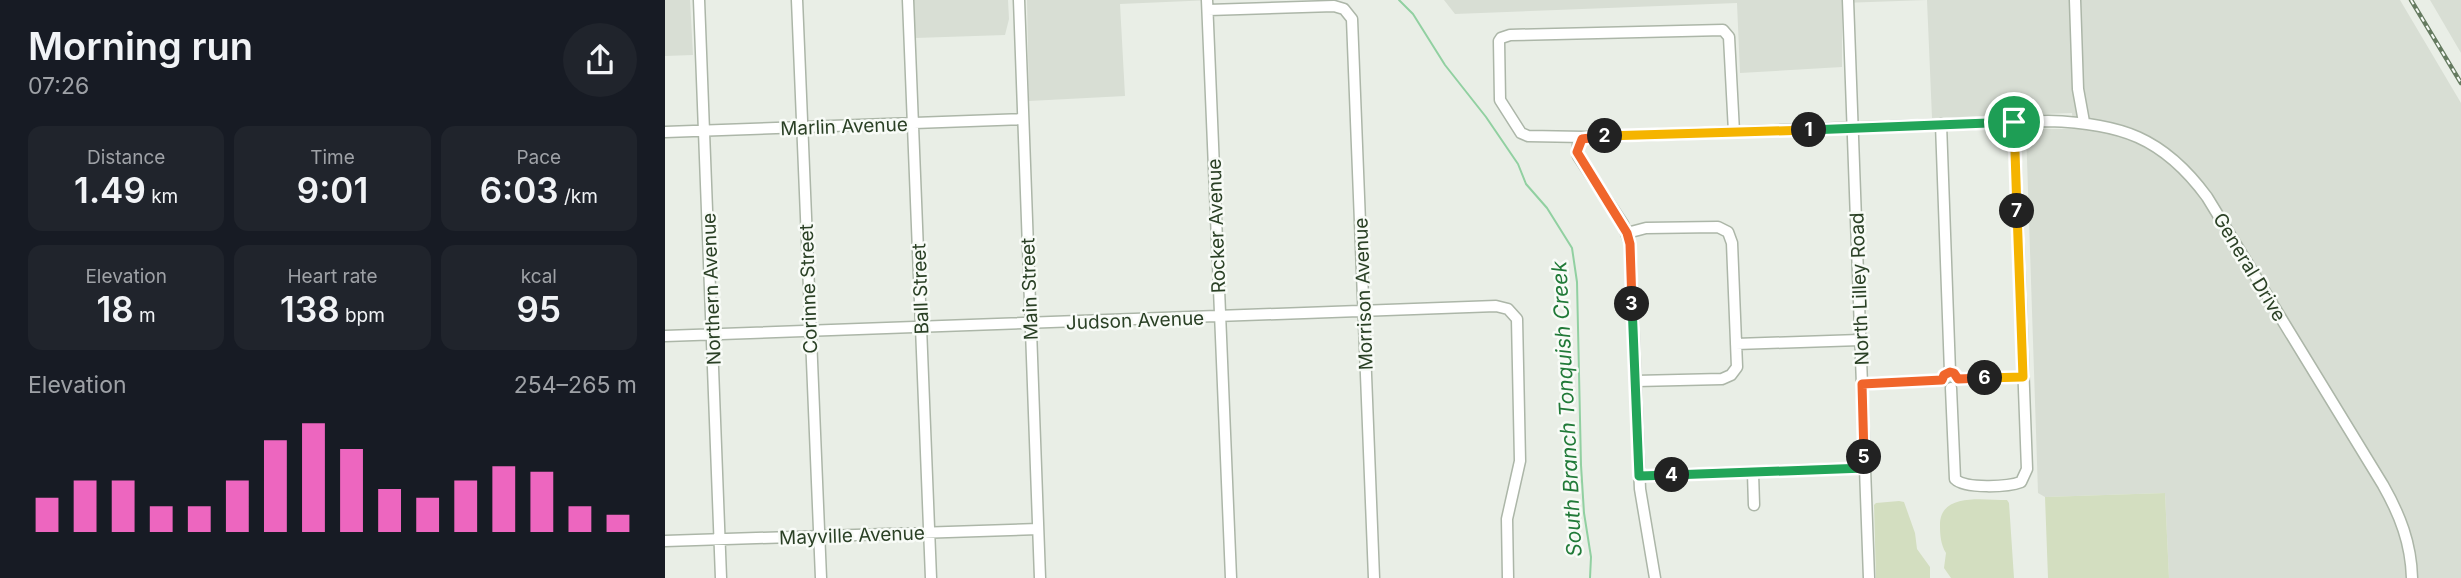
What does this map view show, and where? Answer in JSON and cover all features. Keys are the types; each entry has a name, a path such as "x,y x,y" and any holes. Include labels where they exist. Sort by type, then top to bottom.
{"street":[{"name":"Northern Avenue","path":"699,0 721,578"},
{"name":"Corinne Street","path":"797,0 821,578"},
{"name":"Ball Street","path":"908,0 930,578"},
{"name":"Main Street","path":"1019,0 1040,578"},
{"name":"North Lilley Road","path":"1848,0 1869,578"},
{"path":"2075,0 2078,89 2084,122"},
{"name":"Morrison Avenue","path":"1207,5 1334,6 1347,12 1353,27 1374,578"},
{"name":"Rocker Avenue","path":"1207,5 1231,578"},
{"name":"General Drive","path":"1734,132 1729,37 1723,30 1524,35 1501,38 1498,46 1499,96 1521,133 1528,136 1585,138 1941,124 2084,122 2119,129 2152,144 2183,168 2207,197 2396,508 2408,542 2412,578"},
{"name":"Marlin Avenue","path":"665,132 1022,119"},
{"path":"1941,124 1955,479 1968,485 2013,484 2024,480 2027,469 2014,122"},
{"path":"1585,138 1579,144 1578,156 1627,233 1630,244 1639,476 1655,578"},
{"path":"1627,233 1646,228 1718,227 1728,232 1732,243 1737,367 1728,378 1636,381"},
{"name":"Judson Avenue","path":"665,336 1496,306 1514,314 1517,319 1520,461 1507,519 1508,578"},
{"path":"1736,344 1860,340"},
{"path":"1862,384 2023,377"},
{"path":"1639,476 1865,468"},
{"path":"1753,472 1754,505"},
{"name":"Mayville Avenue","path":"665,541 1038,528"}],"shaded area":[{"path":"665,0 690,0 693,55 665,56"},
{"path":"914,0 1008,0 1009,19 1005,35 915,38"},
{"path":"1027,0 1212,0 1120,4 1125,96 1029,101"},
{"path":"1444,0 1927,0 1842,3 1842,67 1740,73 1737,3 1455,14"},
{"path":"1927,0 2400,0 2461,103 2461,578 2169,578 2165,493 2045,497 2038,493 2026,129 2073,129 2072,113 1932,118"},
{"path":"2430,0 2461,0 2461,53"}],"green space":[{"path":"2165,493 2169,578 2048,578 2045,497"},
{"path":"1964,500 2007,500 2014,578 1951,578 1944,568 1946,553 1940,533 1942,515 1947,508"},
{"path":"1904,502 1915,533 1917,549 1930,567 1930,578 1876,578 1874,505"}],"waterway":[{"name":"South Branch Tonquish Creek","path":"1399,0 1413,14 1445,65 1486,117 1518,164 1526,184 1547,208 1572,248 1577,282 1581,465 1584,513 1591,557 1590,578"}],"railway":[{"path":"2411,0 2461,83"}],"route":[{"path":"2014,122 2023,377 1958,379 1954,373 1947,372 1942,380 1862,384 1865,468 1639,476 1630,244 1623,224 1578,156 1577,148 1582,139 1590,136 2014,122"}]}
